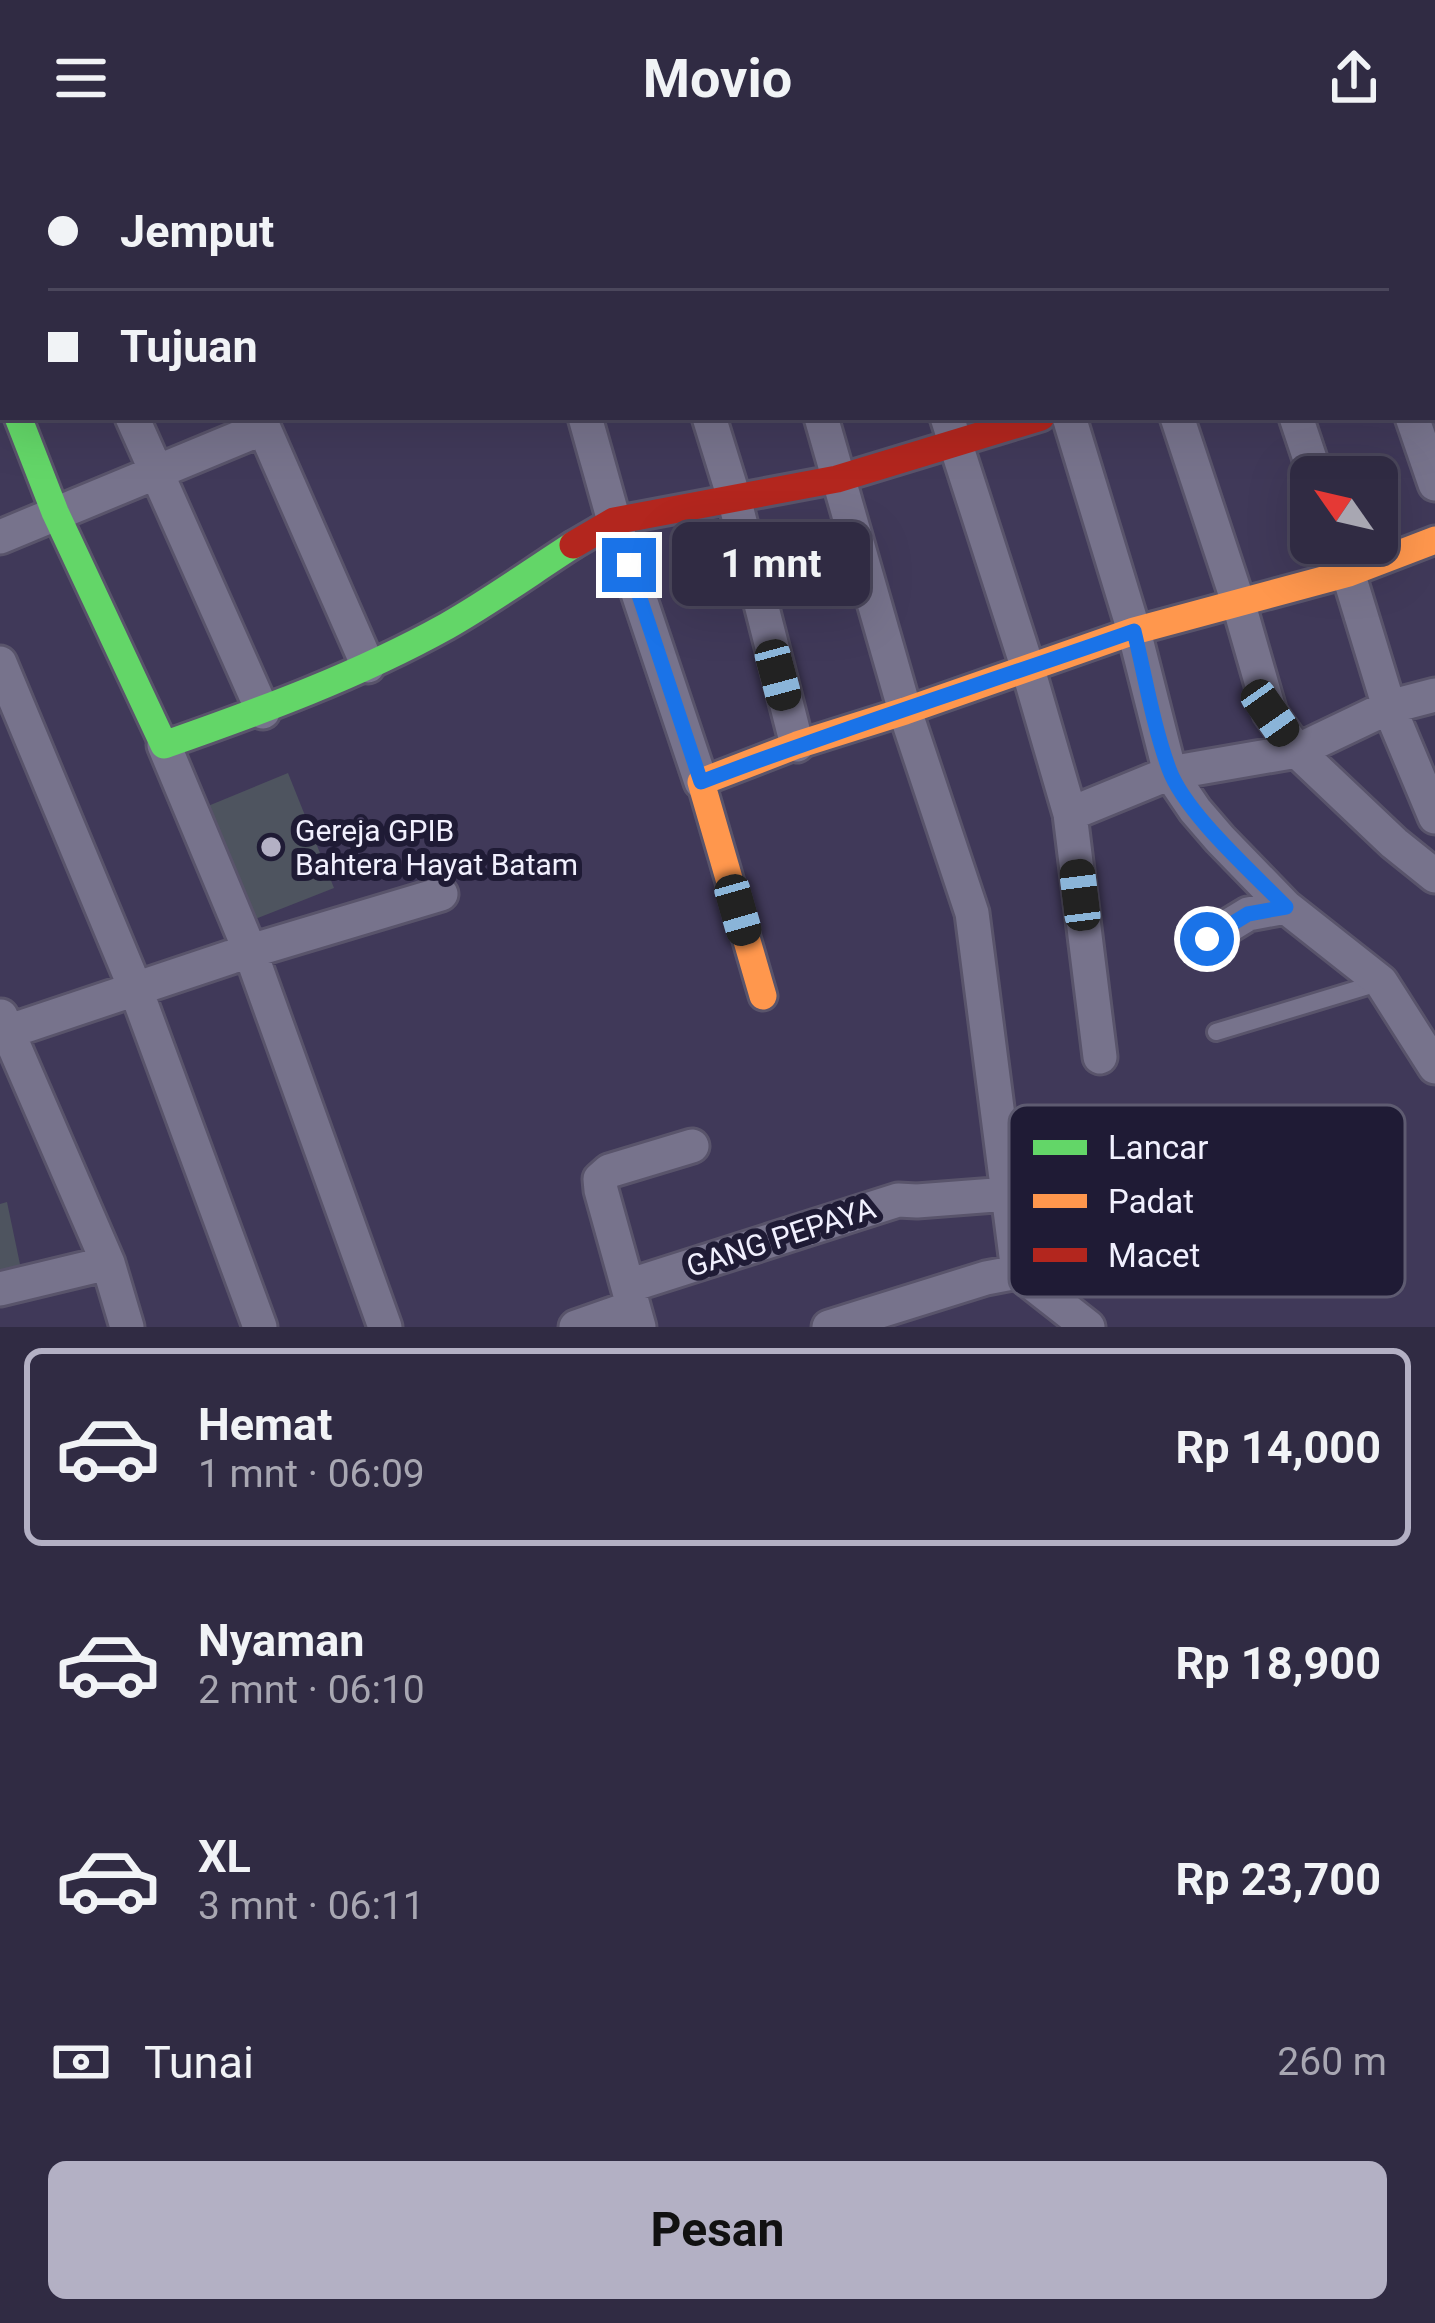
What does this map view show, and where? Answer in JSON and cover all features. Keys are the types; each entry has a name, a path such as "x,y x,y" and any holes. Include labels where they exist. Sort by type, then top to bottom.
{"street":[{"path":"19,420 55,512 164,746 250,951 385,1327"},
{"path":"133,420 263,712"},
{"path":"586,420 614,521 701,782 763,996"},
{"path":"710,420 797,745"},
{"path":"822,420 905,711 972,914 1009,1202"},
{"path":"164,746 263,712 368,666 483,605 581,537 614,521 837,479 951,430 1020,420"},
{"path":"1070,420 1134,631 1170,773 1220,839 1286,907 1381,982 1435,1067"},
{"path":"1178,420 1270,713 1297,751 1435,876"},
{"path":"1297,420 1309,456"},
{"path":"1413,420 1435,484"},
{"path":"0,537 261,422 368,666"},
{"path":"951,430 1070,814 1100,1057"},
{"path":"1398,547 1435,540"},
{"path":"701,782 1134,631 1239,604 1330,564"},
{"path":"1346,564 1390,707 1435,817"},
{"path":"0,663 136,990 260,1327"},
{"path":"1070,814 1170,773 1297,751 1390,707 1435,695"},
{"path":"128,1327 108,1263 14,1078 3,1023 136,990 440,894"},
{"path":"1207,939 1248,914 1286,907"},
{"path":"633,1306 600,1179 609,1171 692,1146"},
{"name":"GANG PEPAYA","path":"576,1327 898,1200 1008,1194"},
{"path":"0,1289 108,1263"},
{"path":"829,1327 1009,1274"},
{"path":"1050,1297 1088,1327"}],"lane":[{"path":"1216,1032 1381,982"}],"building":[{"name":"Gereja GPIB Bahtera Hayat Batam","path":"288,773 334,888 253,920 208,806"},
{"path":"7,1202 21,1269 0,1274 0,1204"}],"traffic: fast":[{"path":"19,420 55,512 164,745 308,692 413,644 573,545"}],"traffic: slow":[{"path":"763,996 701,782 1134,631 1349,573 1435,540"}],"traffic: jam":[{"path":"573,545 614,521 837,479 1031,420"}],"place":[{"name":"Gereja GPIB Bahtera Hayat Batam","path":"271,847"}],"route":[{"path":"629,565 701,782 1134,631 1170,773 1220,839 1286,907 1248,914 1207,939"}]}
